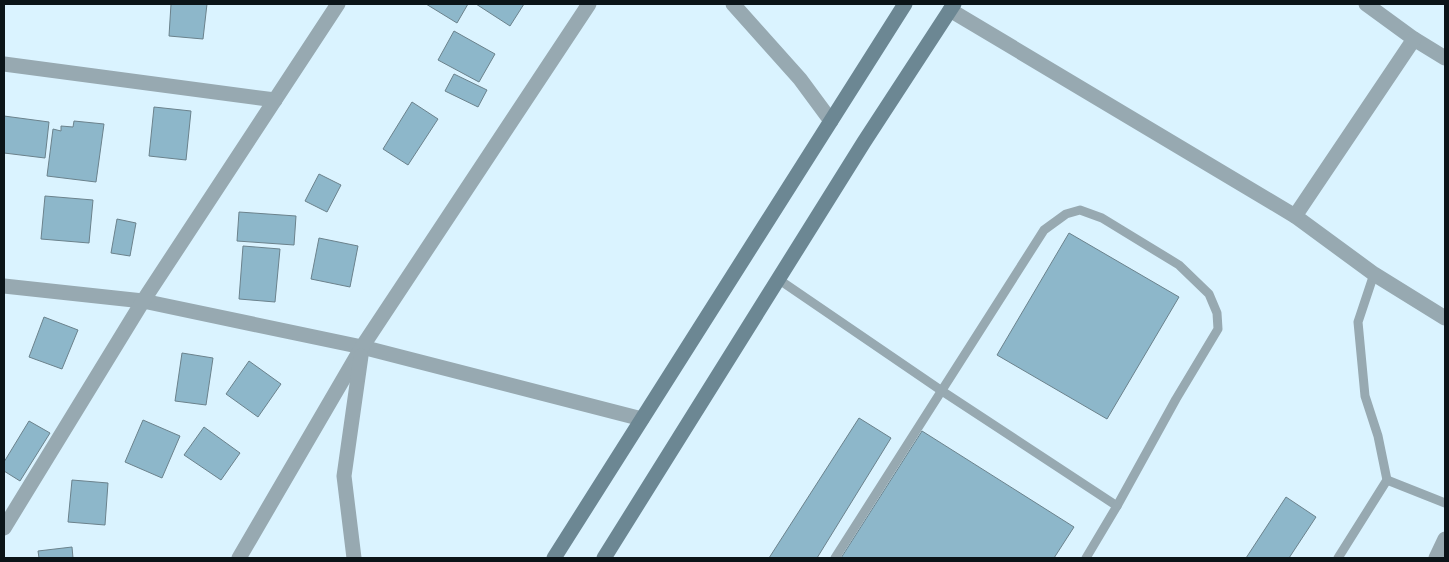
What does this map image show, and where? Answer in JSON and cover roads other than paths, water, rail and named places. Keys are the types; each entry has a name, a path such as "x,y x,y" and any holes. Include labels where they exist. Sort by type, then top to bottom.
{"main road":[{"path":"554,558 905,4"},
{"path":"604,558 778,279 952,7"}],"street":[{"path":"4,528 142,301 338,4"},
{"path":"239,558 362,347 588,4"},
{"path":"733,4 800,79 831,121"},
{"path":"1366,4 1414,39 1445,58"},
{"path":"952,7 1295,216 1374,274 1445,318"},
{"path":"1295,216 1414,39"},
{"path":"4,64 275,100"},
{"path":"4,286 142,301 362,347 642,419"},
{"path":"354,558 344,476 362,347"},
{"path":"1436,558 1445,539"}],"lane":[{"path":"835,558 1044,230 1066,214 1080,210 1102,218 1179,265 1209,294 1217,313 1218,329 1176,400 1118,506 1086,558"},
{"path":"1338,558 1387,480 1378,436 1365,396 1358,322 1374,274"},
{"path":"778,279 942,392 1118,506"},
{"path":"1387,480 1445,503"}]}
